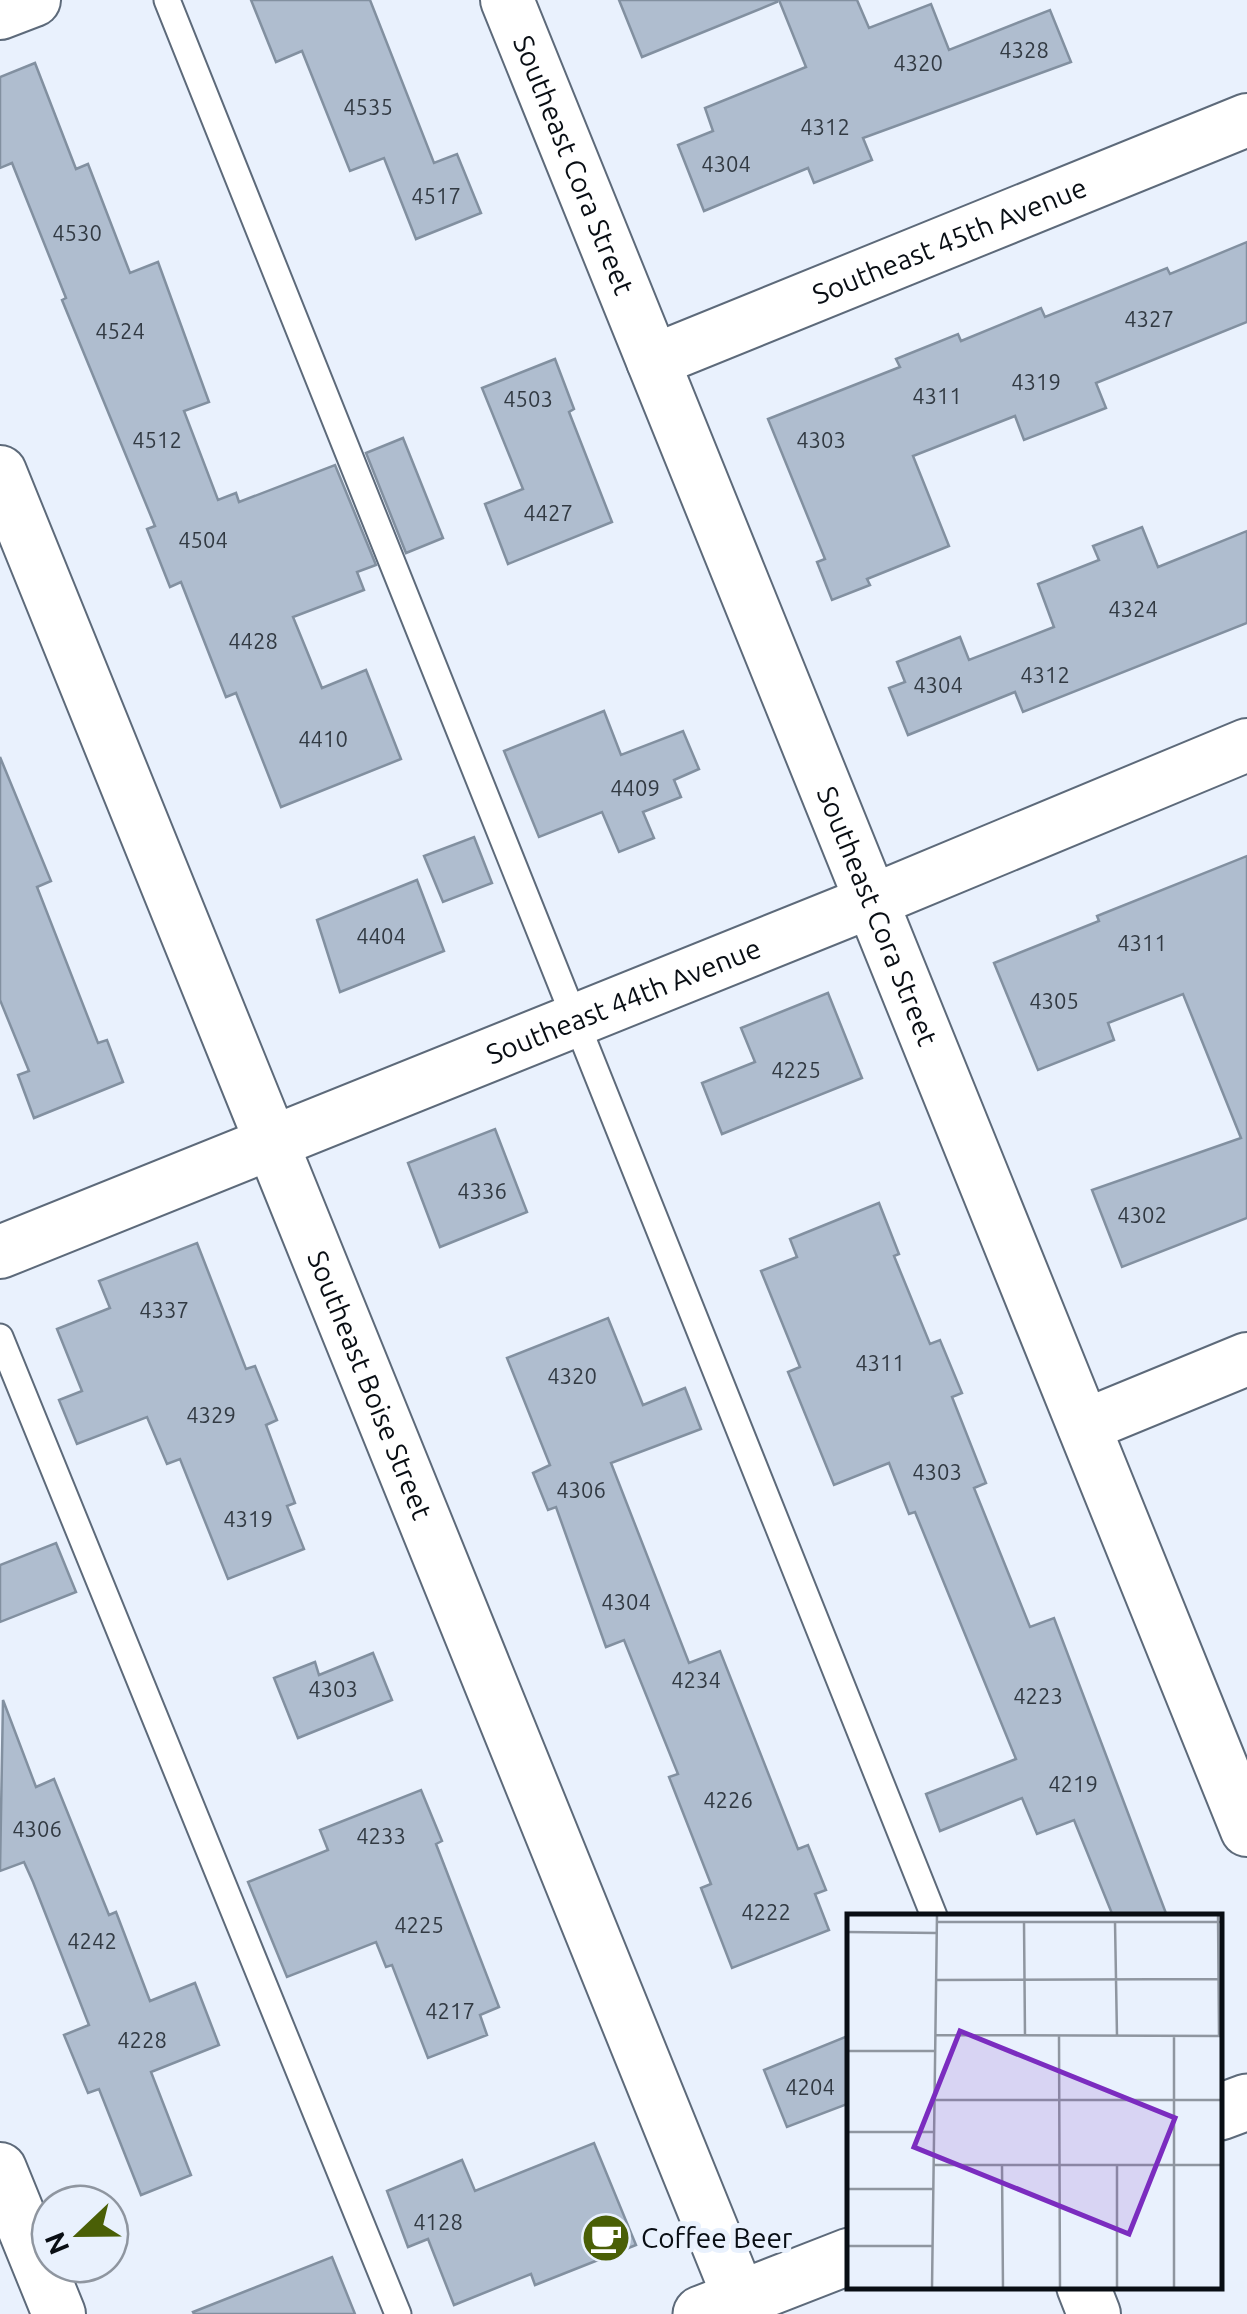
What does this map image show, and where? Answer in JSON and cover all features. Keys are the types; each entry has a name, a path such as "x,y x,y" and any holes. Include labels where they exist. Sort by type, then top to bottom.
{"street":[{"path":"0,14 34,0"},
{"name":"Southeast Cora Street","path":"508,0 1247,1830"},
{"name":"Southeast 45th Avenue","path":"653,361 1247,120"},
{"name":"Southeast Boise Street","path":"0,472 269,1142 721,2306"},
{"name":"Southeast 44th Avenue","path":"0,1252 872,902 1247,745"},
{"path":"1084,1426 1247,1359"},
{"path":"1222,2111 1247,2102"},
{"path":"0,2170 58,2314"},
{"path":"721,2306 847,2257"},
{"path":"1084,2289 1094,2314"}],"lane":[{"path":"166,0 933,1914"},
{"path":"0,1338 398,2314"}],"building":[{"path":"251,0 370,0 434,163 457,154 481,213 416,239 384,158 350,171 302,51 276,62"},
{"path":"619,0 777,0 777,2 642,57"},
{"path":"779,0 857,0 869,28 931,4 949,50 1050,10 1071,62 863,138 872,160 814,183 808,168 704,211 678,145 713,131 705,108 806,67"},
{"path":"35,63 76,169 88,164 130,273 158,262 209,402 184,411 218,500 236,493 239,502 335,465 376,565 357,572 364,590 293,617 322,688 366,670 401,759 281,807 236,693 226,697 181,582 170,587 147,529 155,526 62,300 66,298 12,163 0,168 0,77"},
{"path":"1247,242 1247,322 1096,383 1106,408 1024,440 1015,416 913,456 949,546 867,579 870,585 832,600 817,562 825,559 768,419 900,367 896,359 958,334 961,341 1041,308 1045,317 1167,268 1170,274"},
{"path":"555,359 574,409 569,412 612,522 508,564 485,504 523,489 482,388"},
{"path":"403,438 443,538 406,553 366,453"},
{"path":"1142,527 1158,567 1247,531 1247,623 1023,712 1015,692 908,735 889,688 905,682 897,662 960,637 969,660 1054,627 1038,584 1099,560 1093,546"},
{"path":"604,711 621,755 683,731 699,769 674,780 681,797 643,812 654,838 619,852 602,812 539,837 504,751"},
{"path":"0,757 51,881 37,887 98,1043 107,1040 123,1082 34,1118 18,1075 29,1071 0,1000"},
{"path":"474,837 492,883 443,902 424,856"},
{"path":"1247,856 1247,1218 1122,1267 1092,1190 1241,1138 1183,994 1108,1023 1114,1040 1038,1070 994,963 1099,921 1097,916"},
{"path":"417,880 444,951 340,992 317,920"},
{"path":"828,993 862,1078 722,1134 702,1083 755,1062 741,1028"},
{"path":"495,1129 527,1212 440,1247 408,1163"},
{"path":"879,1203 899,1254 894,1256 930,1344 940,1340 962,1393 952,1397 986,1483 974,1488 1030,1627 1054,1618 1166,1914 1112,1914 1074,1820 1037,1834 1022,1798 940,1831 926,1794 1016,1759 915,1512 909,1514 889,1463 834,1485 788,1372 800,1367 761,1271 797,1257 790,1239"},
{"path":"197,1243 246,1369 255,1366 277,1420 266,1425 295,1503 287,1506 304,1549 228,1579 180,1459 167,1464 147,1417 77,1444 59,1400 82,1391 57,1329 110,1308 99,1281"},
{"path":"608,1318 643,1405 685,1388 701,1429 611,1463 689,1663 720,1651 798,1849 808,1845 826,1890 815,1894 829,1930 732,1968 701,1888 711,1884 669,1777 678,1774 624,1640 606,1647 556,1507 548,1510 533,1473 550,1465 507,1358"},
{"path":"56,1543 76,1592 0,1622 0,1565"},
{"path":"373,1653 392,1700 298,1738 274,1678 315,1662 319,1675"},
{"path":"3,1700 36,1787 54,1779 109,1915 116,1912 150,2001 195,1983 219,2045 151,2072 191,2175 141,2195 99,2089 88,2093 64,2035 89,2025 33,1882 24,1862 0,1871"},
{"path":"421,1790 442,1841 436,1844 499,2007 480,2015 487,2035 428,2058 392,1965 386,1967 376,1942 287,1977 248,1882 328,1850 320,1830"},
{"path":"847,2036 847,2104 787,2127 764,2070"},
{"path":"594,2143 636,2245 535,2285 531,2274 454,2305 428,2239 408,2247 387,2191 462,2160 475,2191"},
{"path":"332,2257 355,2314 193,2312"}],"place":[{"name":"Coffee Beer","path":"606,2238"}]}
